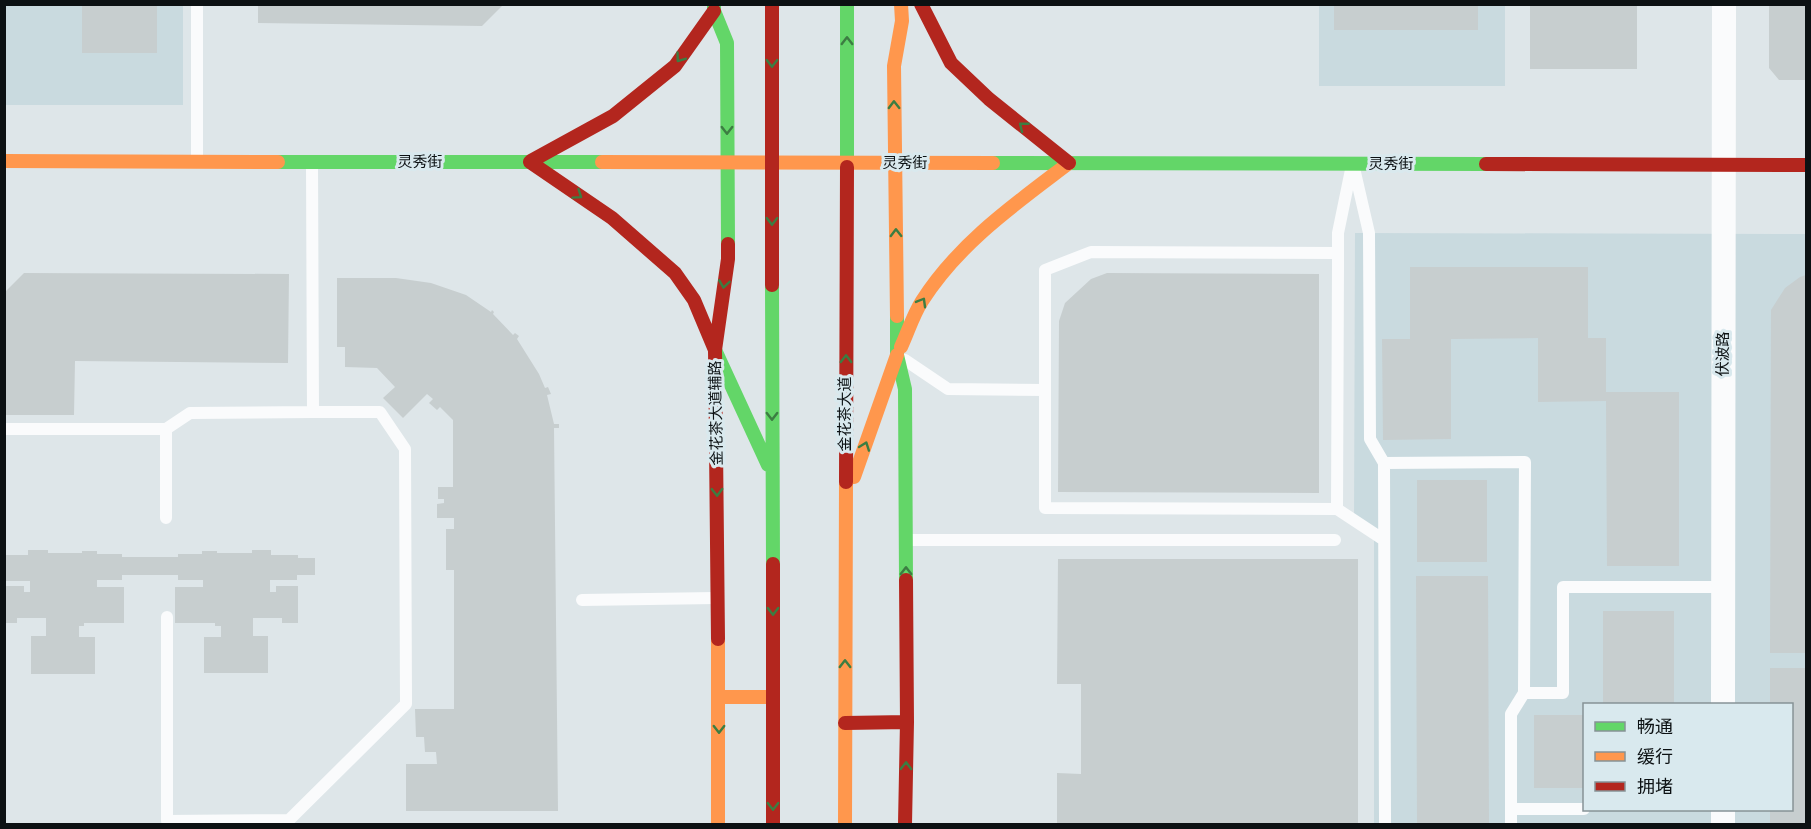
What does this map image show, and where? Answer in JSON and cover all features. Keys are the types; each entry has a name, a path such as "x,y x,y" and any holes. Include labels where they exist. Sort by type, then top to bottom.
{"main road":[{"path":"772,4 773,825"},
{"name":"金花茶大道","path":"845,825 847,4"},
{"path":"901,4 902,21 894,66 897,355 905,389 907,722 905,825"},
{"path":"845,501 897,355 921,302 947,266 990,223 1069,163 989,99 951,63 921,4"},
{"path":"714,8 675,66 613,116 530,162 612,218 675,273 694,300 772,474"},
{"name":"金花茶大道辅路","path":"714,8 727,43 728,259 715,350 719,697 718,825"},
{"name":"灵秀街","path":"4,161 1806,165"},
{"path":"719,697 773,697"},
{"path":"845,723 907,722"}],"street":[{"name":"伏波路","path":"1723,703 1724,4"}],"lane":[{"path":"197,4 197,161"},
{"path":"312,162 313,412"},
{"path":"1337,509 1338,232 1353,164"},
{"path":"1353,164 1369,232 1370,439 1383,463 1385,825"},
{"path":"1338,253 1091,252 1046,270 1045,508 1337,509 1384,540"},
{"path":"897,355 948,389 1045,390"},
{"path":"4,429 166,429 190,413 380,412 405,449 406,704 290,820 167,821 167,617"},
{"path":"166,429 166,518"},
{"path":"1383,463 1525,462 1524,693 1511,714 1511,825"},
{"path":"906,540 1335,540"},
{"path":"1524,693 1563,693 1563,587 1723,587"},
{"path":"582,600 718,598"},
{"path":"1511,809 1583,809"}],"shaded area":[{"path":"5,5 183,5 183,105 5,105"},
{"path":"1319,5 1505,5 1505,86 1319,86"},
{"path":"1355,233 1806,234 1806,824 1374,824 1374,527 1354,526"}],"building":[{"path":"82,4 157,4 157,53 82,53"},
{"path":"258,4 504,4 482,26 258,23"},
{"path":"1334,4 1478,4 1478,30 1334,30"},
{"path":"1530,4 1637,4 1637,69 1530,69"},
{"path":"1769,4 1806,4 1806,80 1779,80 1769,68"},
{"path":"1410,267 1588,267 1588,338 1606,338 1606,392 1679,392 1679,566 1607,566 1606,401 1538,402 1538,338 1451,339 1451,439 1383,440 1382,339 1410,339"},
{"path":"24,273 289,274 288,363 75,361 74,415 4,415 4,293"},
{"path":"1107,273 1319,274 1319,493 1058,492 1059,321 1065,303 1091,279"},
{"path":"1806,275 1806,653 1770,653 1771,310 1785,288"},
{"path":"337,278 396,278 431,283 466,295 491,312 492,310 493,314 513,335 515,333 519,336 517,339 545,388 548,387 551,394 547,395 554,424 559,424 559,428 554,428 558,811 406,811 406,764 437,764 436,752 425,752 424,737 416,737 415,709 454,709 454,570 446,570 446,529 454,529 454,518 437,518 437,504 444,503 444,499 438,499 438,487 453,487 453,420 440,407 437,410 429,403 433,399 427,394 403,418 383,398 395,387 377,368 345,367 345,347 337,347"},
{"path":"1417,480 1487,480 1487,562 1417,562"},
{"path":"28,550 48,550 48,553 97,551 97,554 122,554 122,557 178,557 178,554 202,554 202,551 252,553 252,550 271,550 271,555 298,555 298,558 315,558 315,575 297,575 297,580 270,580 270,592 276,592 276,586 298,586 298,623 282,623 282,618 253,618 253,636 268,636 268,673 204,673 204,637 221,637 221,626 215,626 215,623 175,623 175,587 203,587 203,580 178,580 178,575 122,575 122,580 97,580 97,587 124,587 124,623 84,623 84,626 79,626 79,637 95,637 95,674 31,674 31,636 46,636 46,618 17,618 17,623 4,623 4,586 24,586 24,592 30,592 30,581 4,581 4,555 28,555"},
{"path":"1058,559 1358,559 1358,824 1057,824 1057,773 1081,774 1081,684 1057,684"},
{"path":"1416,576 1488,576 1489,824 1417,824"},
{"path":"1603,611 1674,611 1674,703 1603,703"},
{"path":"1770,668 1806,668 1806,824 1770,824 1770,811 1793,811 1793,703 1770,703"},
{"path":"1534,715 1583,715 1583,788 1534,788"}],"traffic: fast":[{"path":"714,4 714,11 727,43 728,244"},
{"path":"847,4 847,167"},
{"path":"278,162 602,162"},
{"path":"993,163 1486,164"},
{"path":"772,285 773,564"},
{"path":"897,316 897,355 905,389 906,580"},
{"path":"715,350 768,465"}],"traffic: slow":[{"path":"897,316 894,66 902,21 901,4"},
{"path":"4,161 278,162"},
{"path":"602,162 993,163"},
{"path":"901,347 922,301 953,261 989,226 1069,163"},
{"path":"854,477 897,355"},
{"path":"845,824 846,482"},
{"path":"718,639 718,824"},
{"path":"719,697 773,697"}],"traffic: jam":[{"path":"772,4 772,285"},
{"path":"921,4 951,63 989,99 1069,163"},
{"path":"531,161 613,116 675,66 714,11"},
{"path":"530,162 612,218 675,273 694,300 715,350"},
{"path":"1486,164 1806,165"},
{"path":"846,482 847,167"},
{"path":"718,639 715,350 728,259 728,244"},
{"path":"773,564 773,824"},
{"path":"905,824 906,580"},
{"path":"845,723 907,722"}]}
